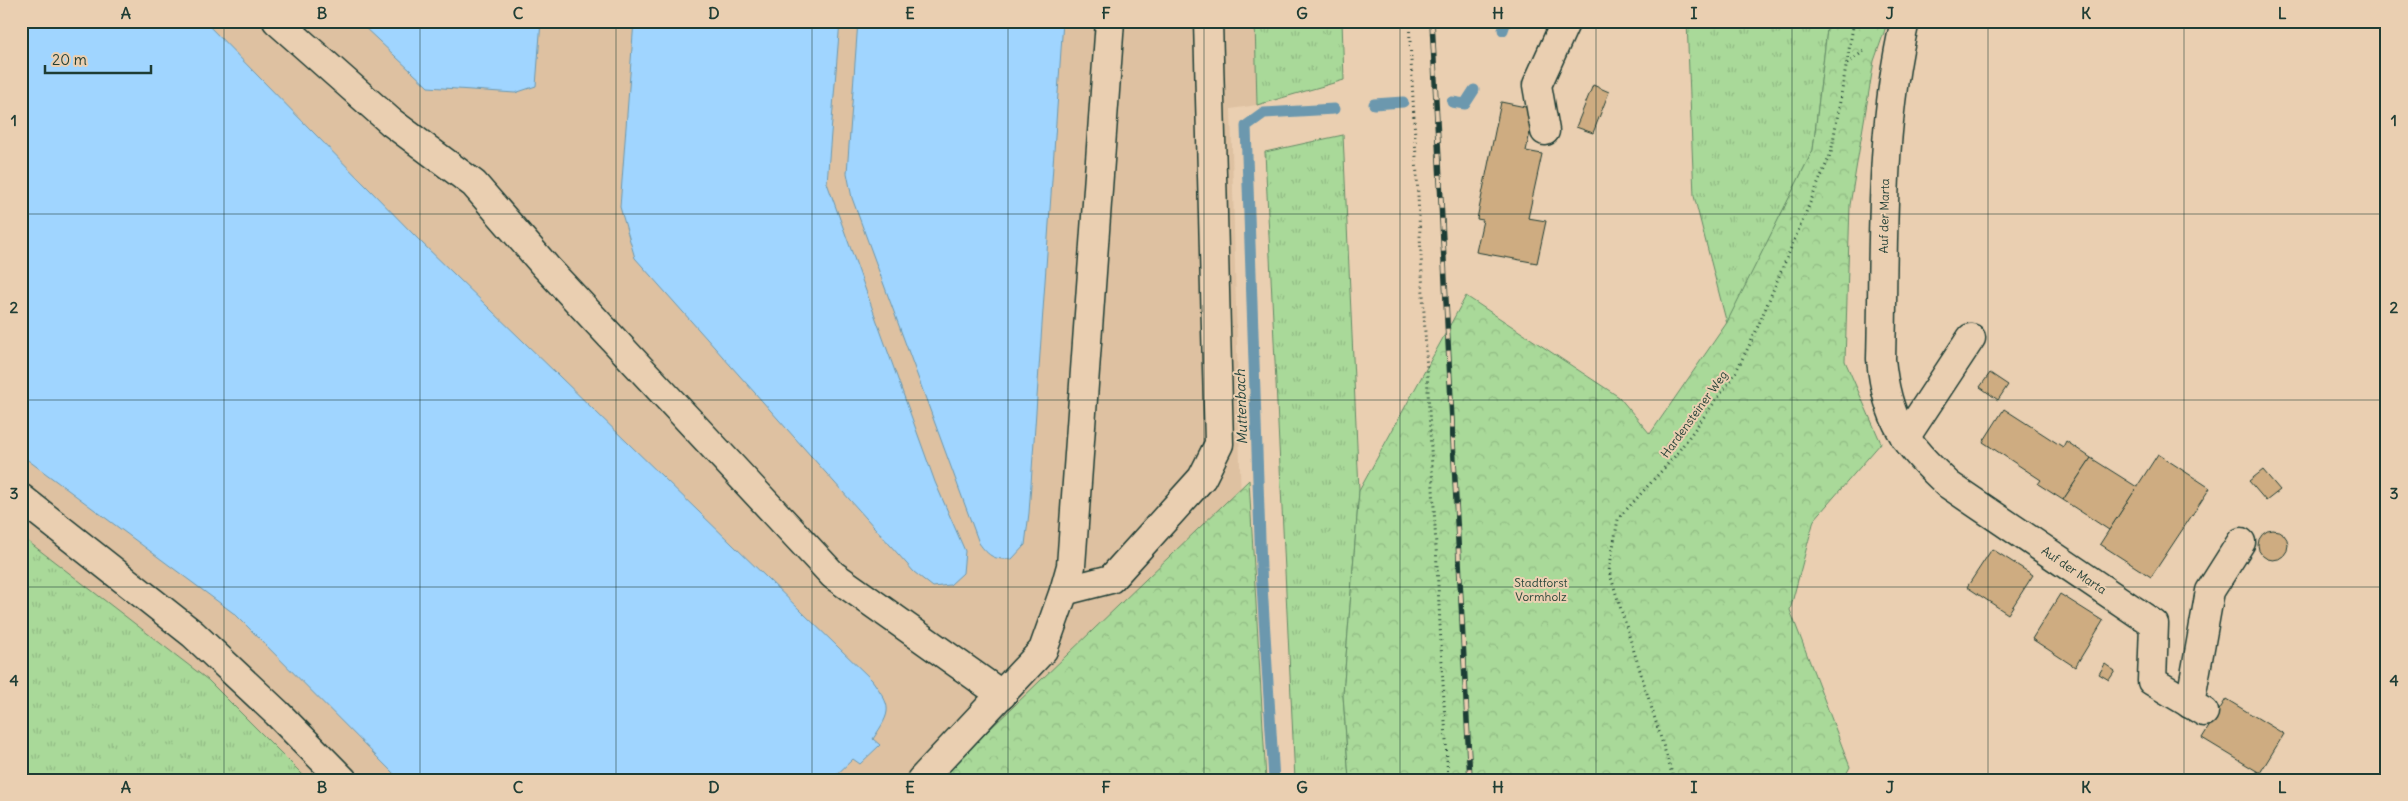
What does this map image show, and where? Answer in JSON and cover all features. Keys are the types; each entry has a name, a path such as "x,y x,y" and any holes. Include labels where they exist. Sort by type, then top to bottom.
{"lane":[{"path":"277,21 391,122 474,184 546,267 833,575 1002,695"},
{"path":"921,780 1043,650 1071,566 1110,21"},
{"path":"1064,591 1111,579 1202,478 1220,444 1208,21"},
{"path":"1545,131 1537,85 1566,21"},
{"name":"Auf der Marta","path":"1905,21 1895,72 1886,159 1881,358 1884,390 1892,414 1905,438 1925,462 1949,485 2154,624 2152,681 2197,708 2210,591 2241,542"},
{"path":"1905,438 1971,338"},
{"path":"21,498 193,634 277,713 343,780"}],"path":[{"path":"1409,21 1448,780"},
{"name":"Hardensteiner Weg","path":"1674,780 1609,571 1618,519 1675,456 1733,377 1752,338 1831,153 1854,21"}],"shaded area":[{"path":"21,21 1255,21 1257,105 1231,109 1244,625 1254,780 21,780"}],"green space":[{"path":"1255,21 1342,21 1344,80 1257,105"},
{"path":"1687,21 1828,21 1813,150 1727,324 1694,196"},
{"name":"Stadtforst Vormholz","path":"1828,21 1888,21 1874,61 1850,205 1845,361 1881,443 1814,520 1790,610 1850,767 1843,780 1349,780 1343,695 1359,491 1466,296 1619,397 1650,434 1726,324 1813,150"},
{"path":"1343,135 1359,491 1343,695 1349,780 1295,780 1265,152"},
{"path":"1249,480 1266,780 937,780"},
{"path":"21,536 208,680 308,780 21,780"}],"water":[{"path":"21,21 204,21 420,241 872,680 883,697 887,709 884,721 873,739 880,745 860,764 853,759 831,780 400,780 236,615 21,455"},
{"path":"362,21 541,21 536,86 515,93 428,87 362,25"},
{"path":"634,21 840,21 827,183 935,482 965,551 963,573 950,585 933,587 914,572 635,258 620,207"},
{"path":"858,21 1063,21 1029,513 1025,545 1012,559 993,557 979,543 852,198 847,173"}],"building":[{"path":"1593,85 1609,92 1593,133 1576,127"},
{"path":"1501,102 1535,109 1526,151 1542,154 1528,218 1546,221 1537,263 1476,252 1483,220 1477,219"},
{"path":"1990,373 2008,385 1998,400 1980,387"},
{"path":"2004,409 2063,447 2066,441 2091,458 2063,500 2038,484 2041,480 1983,442"},
{"path":"2158,454 2210,488 2151,577 2100,544"},
{"path":"2091,458 2137,487 2109,530 2063,500"},
{"path":"2263,470 2280,490 2266,501 2249,481"},
{"path":"2273,530 2284,534 2288,545 2284,556 2273,560 2262,556 2258,545 2262,534"},
{"path":"1992,549 2033,575 2008,614 1967,587"},
{"path":"2060,594 2103,621 2075,667 2032,639"},
{"path":"2105,664 2115,671 2109,680 2099,674"},
{"path":"2226,699 2284,734 2260,773 2202,738"}],"waterway":[{"name":"Muttenbach","path":"1503,30 1506,21"},
{"name":"Muttenbach","path":"1452,102 1465,104 1474,90"},
{"name":"Muttenbach","path":"1374,104 1403,102"},
{"name":"Muttenbach","path":"1274,780 1261,569 1246,126 1264,113 1334,109"}],"railway":[{"path":"1432,21 1470,780"}]}
